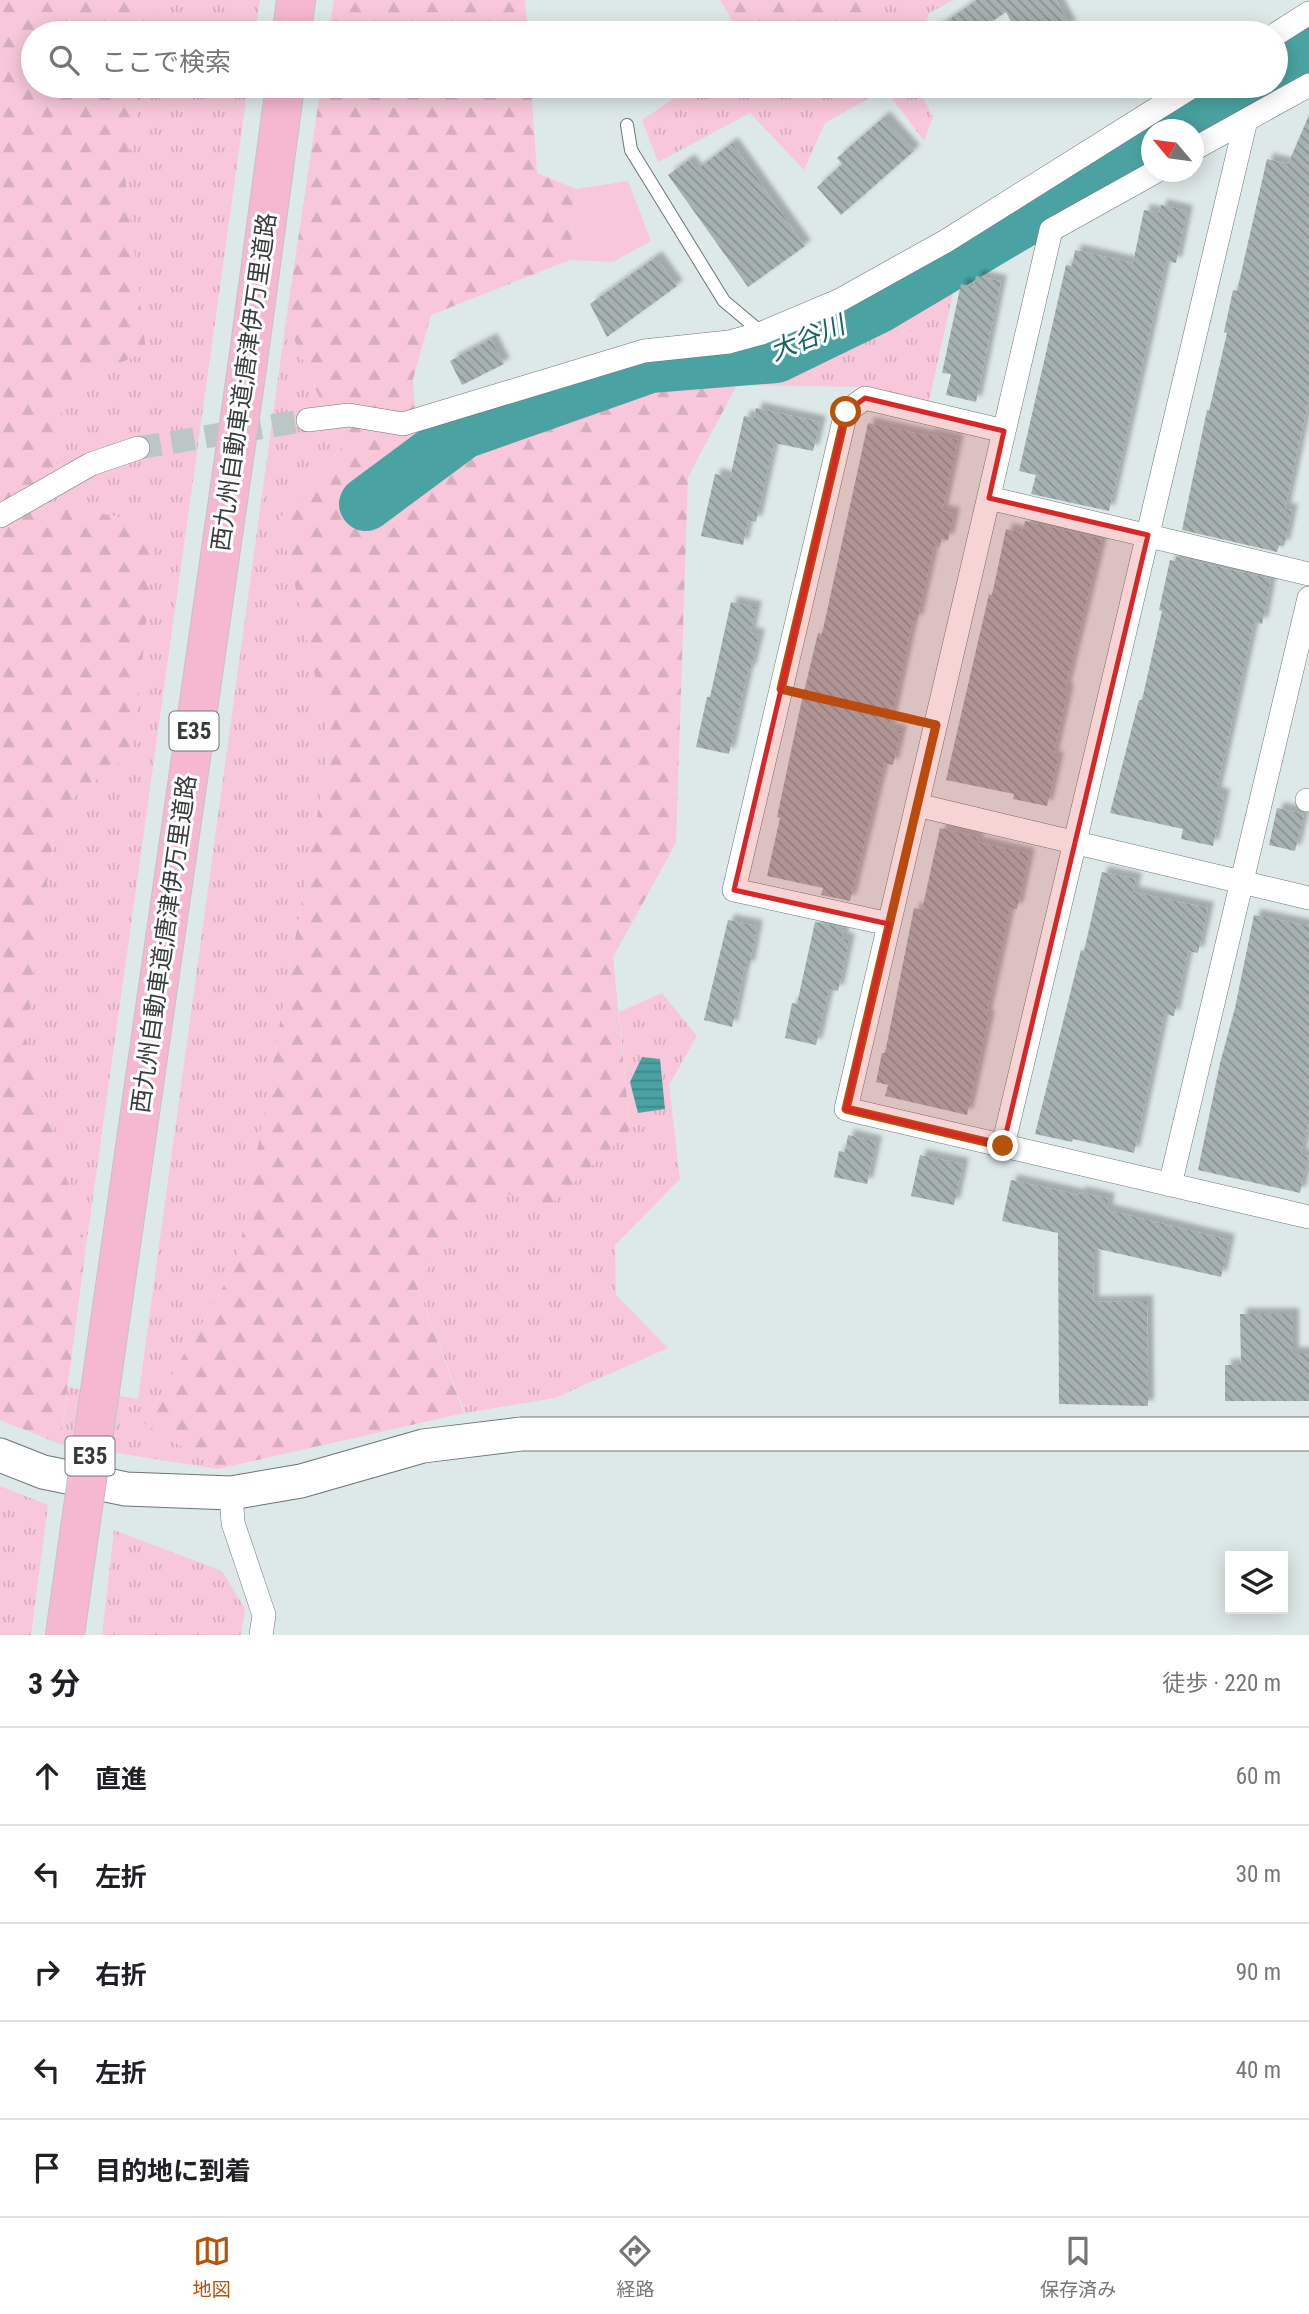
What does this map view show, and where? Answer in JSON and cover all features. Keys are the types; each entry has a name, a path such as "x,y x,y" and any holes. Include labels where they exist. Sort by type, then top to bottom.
{"highway":[{"path":"293,21 296,0"},
{"name":"西九州自動車道;唐津伊万里道路","path":"65,1635 283,98"}],"street":[{"path":"1288,26 1309,13"},
{"path":"1288,97 1309,85"},
{"path":"308,420 348,415 403,424 643,351 729,342 762,333 841,300 946,241 1174,98"},
{"path":"1204,143 1286,98"},
{"path":"1003,1146 1246,120"},
{"path":"1141,180 1051,230 846,1109 1309,1217"},
{"path":"889,924 734,890 846,412 865,398 1004,431"},
{"path":"0,516 90,464 138,448"},
{"path":"989,498 1309,574"},
{"path":"1170,1185 1309,598"},
{"path":"917,805 1309,898"},
{"path":"0,1455 43,1472 126,1489 231,1493 301,1481 424,1446 521,1434 1309,1434"},
{"path":"231,1493 233,1523 264,1615 261,1635"}],"lane":[{"path":"627,125 631,150 723,301 762,333"}],"path":[{"path":"781,689 936,725"}],"highlighted area":[{"path":"865,398 1004,431 989,498 1148,535 1003,1146 846,1109 889,924 734,890 846,412"}],"green space":[{"path":"0,0 160,0 156,21 21,21 21,98 141,98 125,175 146,351 65,389 51,503 156,525 133,752 58,809 25,1035 86,1247 60,1444 0,1420"},
{"path":"160,0 260,0 257,21 156,21"},
{"path":"334,0 525,0 527,21 331,21"},
{"path":"720,0 875,0 881,10 865,21 733,21"},
{"path":"875,0 953,0 929,13 927,21 865,21 880,10"},
{"path":"141,98 246,98 86,1247 25,1035 58,809 133,752 155,525 51,503 65,389 146,351 125,175"},
{"path":"319,98 532,98 537,173 576,189 570,260 431,315 413,379 419,471 645,383 737,385 688,477 676,843 613,957 630,1130 548,1207 490,1188 416,1283 464,1413 218,1469 144,1423 237,1263 330,744 280,518 341,448 286,320"},
{"path":"674,98 869,98 825,123 804,170 750,113 658,162 642,120"},
{"path":"892,98 923,98 933,117 924,141"},
{"path":"628,181 651,241 613,262 570,260 576,189"},
{"path":"957,275 929,401 863,387 737,385"},
{"path":"286,320 341,448 280,518 330,744 237,1263 144,1423 218,1469 60,1444 68,1387 138,1399"},
{"path":"662,993 697,1036 669,1085 680,1179 615,1245 616,1295 668,1348 555,1398 465,1413 416,1283 491,1187 630,1130 619,1012"},
{"path":"0,1486 48,1505 31,1635 0,1635"},
{"path":"114,1530 222,1571 245,1609 241,1635 102,1635"}],"water":[{"path":"642,1057 660,1059 665,1109 638,1113 630,1082"}],"building":[{"path":"977,0 1056,0 1067,21 1011,21 1006,12 993,21 947,21"},
{"path":"1309,115 1309,398 1285,509 1292,510 1284,546 1279,545 1277,552 1182,530 1207,410 1209,411 1227,333 1224,332 1233,290 1237,291 1267,159 1288,164"},
{"path":"884,117 914,151 841,215 817,187 842,164 837,158"},
{"path":"732,143 805,246 748,287 668,175 689,160 696,170"},
{"path":"1161,205 1187,211 1176,263 1166,261 1109,511 1031,494 1036,475 1019,471 1066,265 1072,266 1075,250 1133,263 1144,210 1159,213"},
{"path":"656,257 677,286 607,337 590,304"},
{"path":"976,276 1001,281 976,402 946,395 951,374 942,373 961,284 974,287"},
{"path":"491,339 504,364 462,385 450,361"},
{"path":"756,408 820,422 813,451 774,443 756,522 748,520 743,545 701,536 715,474 730,478 744,416 754,418"},
{"path":"868,423 958,440 942,511 954,513 948,540 941,539 940,547 934,546 917,621 913,620 889,728 901,731 893,765 884,763 850,901 821,895 823,888 767,876 801,704 818,633 822,634"},
{"path":"1025,521 1102,539 1065,689 1068,690 1053,757 1058,758 1047,806 1013,799 1014,794 946,780 1006,529 1022,533"},
{"path":"1176,557 1271,579 1262,624 1254,622 1216,793 1224,795 1213,846 1181,839 1183,829 1110,813 1139,700 1142,700 1162,611 1159,610 1170,560 1175,561"},
{"path":"731,602 756,607 750,633 759,635 750,671 748,670 729,754 696,747"},
{"path":"1277,808 1304,814 1295,851 1269,845"},
{"path":"940,828 978,837 977,842 1029,854 1017,909 1010,908 967,1115 885,1096 888,1085 876,1082 882,1053 885,1053 914,908 922,910"},
{"path":"1102,872 1136,879 1133,892 1208,908 1198,953 1188,951 1174,1016 1164,1014 1134,1153 1073,1139 1072,1142 1035,1134 1081,950 1084,951"},
{"path":"1254,915 1309,926 1309,1119 1301,1154 1308,1156 1300,1193 1198,1170"},
{"path":"728,920 757,926 732,1027 704,1020"},
{"path":"815,922 844,928 842,938 849,940 838,991 829,989 816,1045 785,1038 792,1003 797,1004"},
{"path":"848,1135 876,1142 867,1184 834,1177 839,1151 845,1152"},
{"path":"920,1155 963,1164 954,1205 911,1196"},
{"path":"1011,1180 1109,1199 1107,1210 1229,1240 1221,1277 1094,1248 1093,1302 1147,1301 1148,1406 1059,1404 1058,1233 1002,1221"},
{"path":"1240,1314 1293,1314 1293,1353 1309,1353 1309,1401 1225,1401 1225,1365 1241,1365"}],"waterway":[{"name":"大谷川","path":"1288,62 1309,50"},
{"name":"大谷川","path":"1194,119 1229,98"},
{"name":"大谷川","path":"366,504 463,432 650,366 776,356 877,307 1141,151"}],"tunnel":[{"path":"138,448 308,420"}],"route":[{"path":"846,412 781,689 936,725 846,1109 1003,1146"}]}
